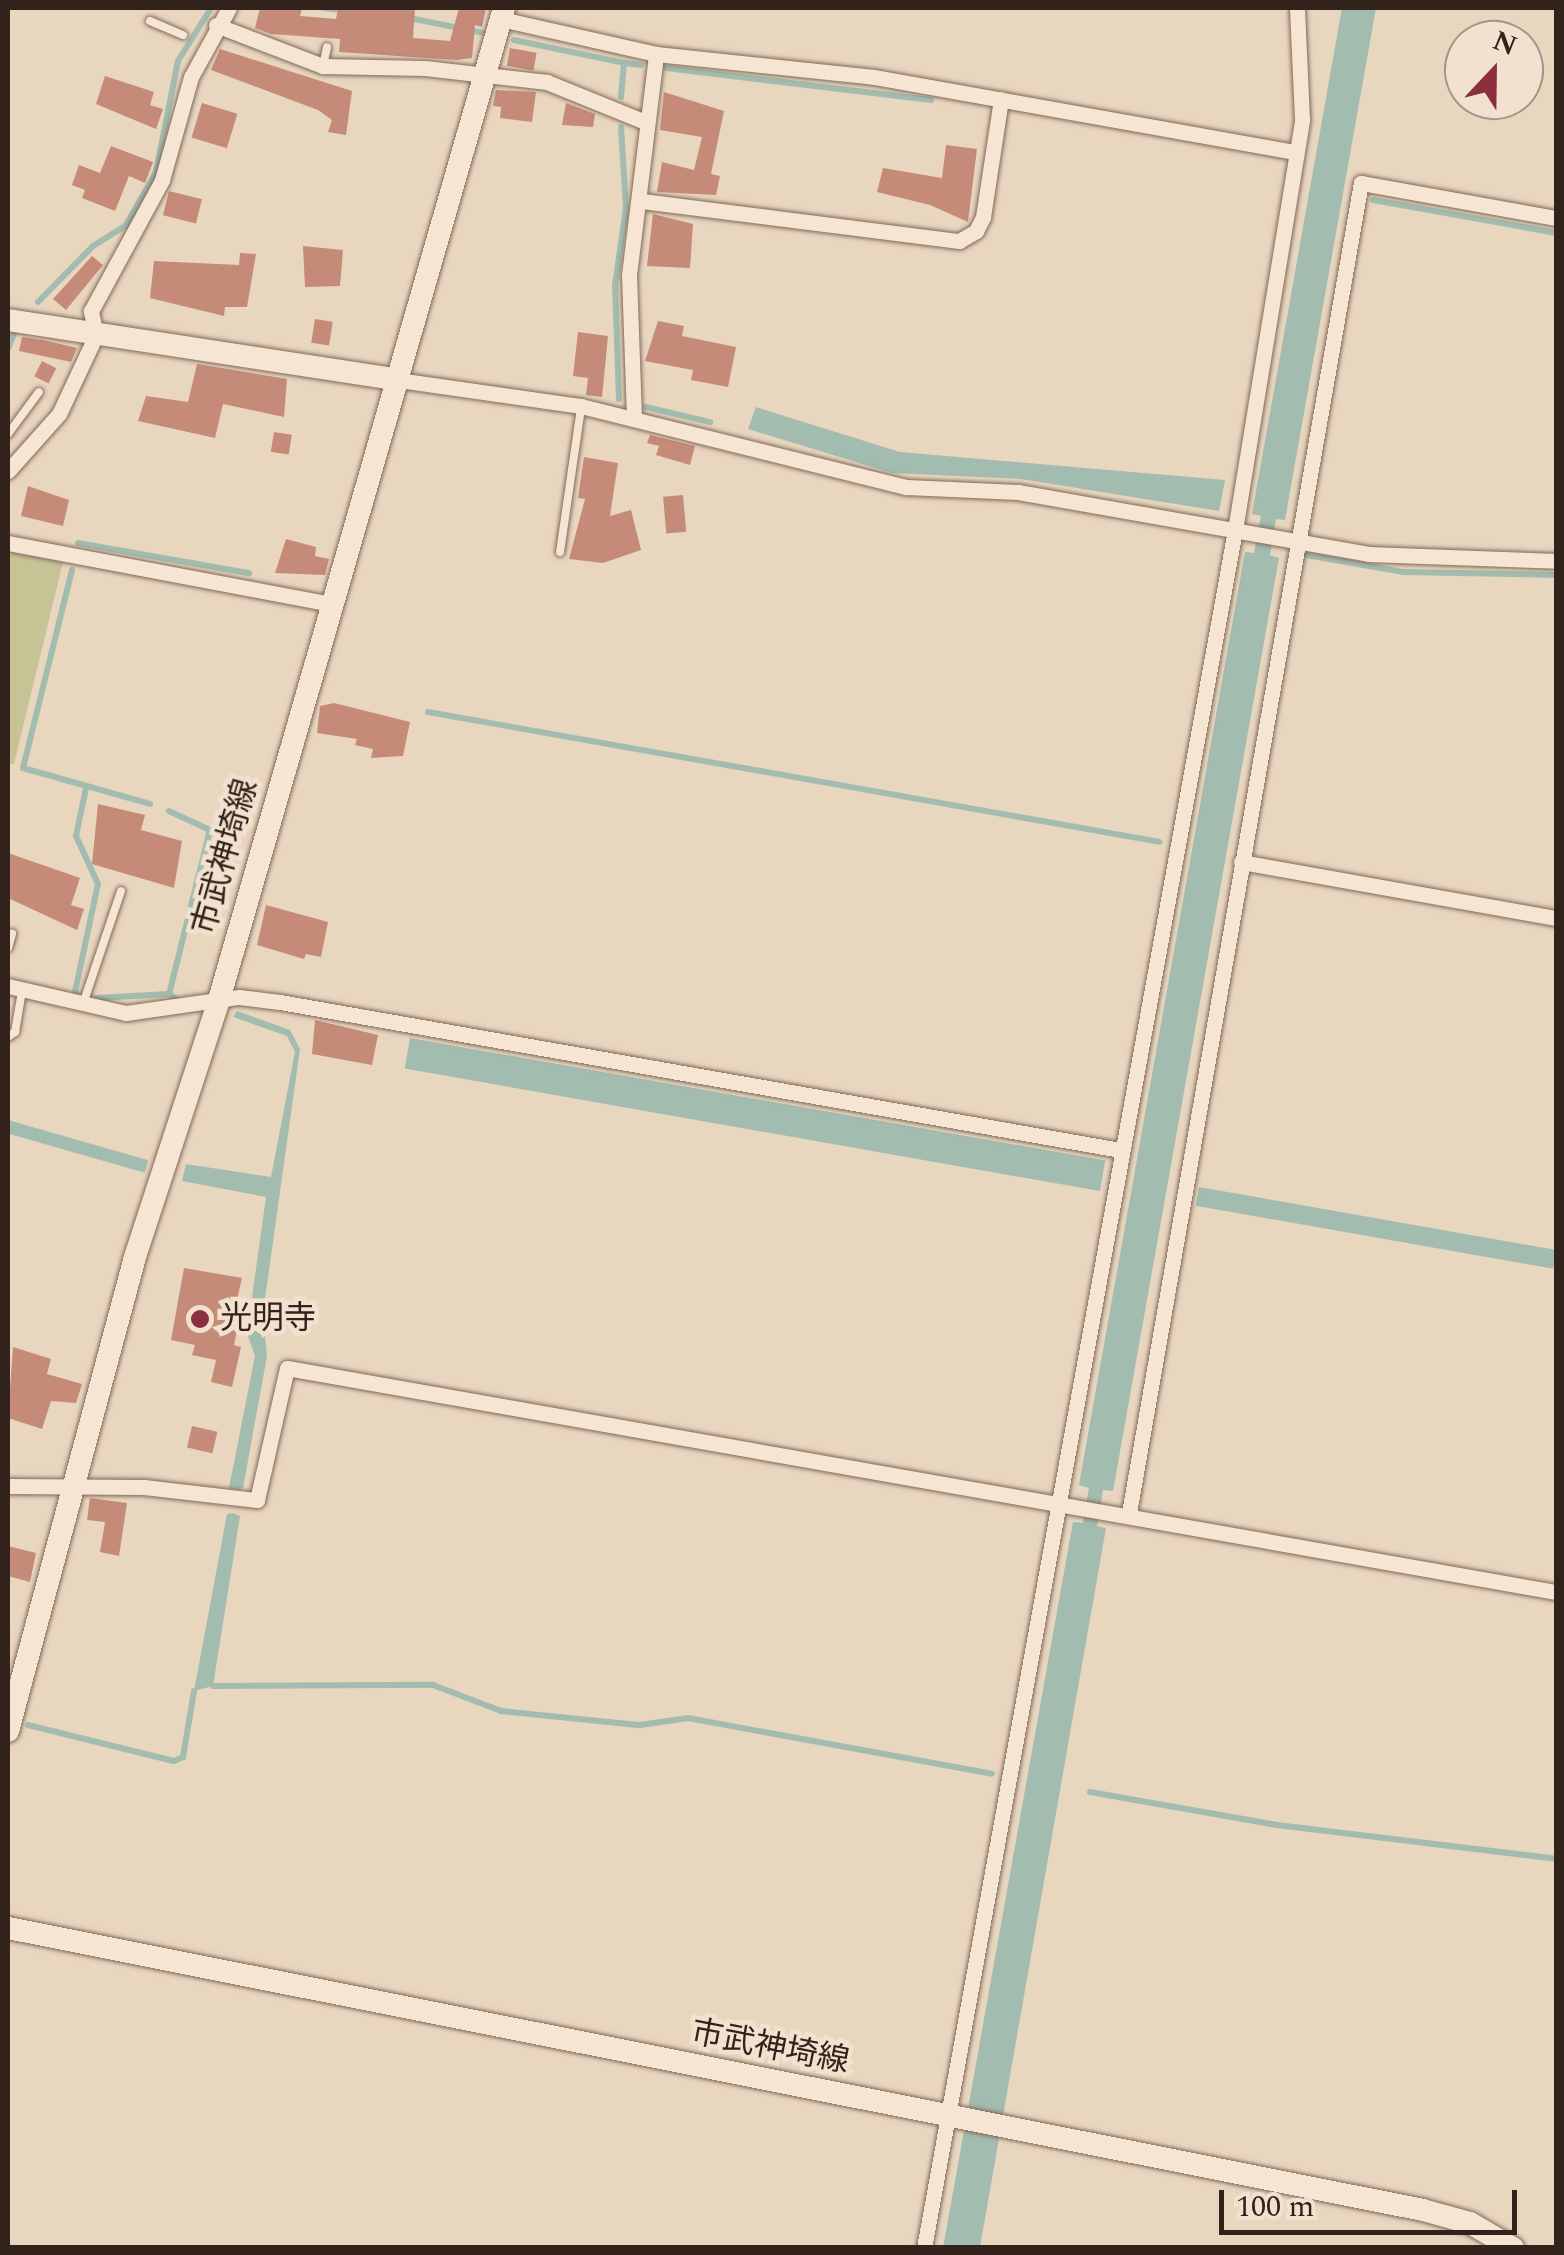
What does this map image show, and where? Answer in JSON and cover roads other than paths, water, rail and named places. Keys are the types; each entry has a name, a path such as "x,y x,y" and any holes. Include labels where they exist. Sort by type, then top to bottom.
{"main road":[{"name":"市武神埼線","path":"8,1731 78,1486 136,1257 219,1000 503,13"},
{"path":"8,320 398,380"},
{"name":"市武神埼線","path":"8,1928 1423,2210 1470,2223 1513,2248"}],"street":[{"path":"8,471 59,414 96,336 91,311 162,180 191,77 216,25 229,8"},
{"path":"924,2248 952,2117 1057,1499 1235,530 1302,118 1297,8"},
{"path":"503,13 656,54 874,76 1296,152"},
{"path":"216,25 323,66 485,75 583,92 643,121"},
{"path":"634,418 629,275 642,201 643,121 656,54"},
{"path":"642,201 958,241 976,231 983,217 1001,99"},
{"path":"1129,1513 1361,183 1556,218"},
{"path":"398,380 581,406 862,480 954,493 1018,492 1369,554 1556,561"},
{"path":"8,543 331,604"},
{"path":"1241,862 1556,918"},
{"path":"15,988 83,1004 156,1012 219,1000 280,1002 1120,1150"},
{"path":"8,1486 78,1486 257,1500 288,1368 1057,1499 1556,1592"}],"lane":[{"path":"150,21 183,36"},
{"path":"323,66 328,47"},
{"path":"8,434 39,392"},
{"path":"560,552 581,406"},
{"path":"83,1004 121,891"},
{"path":"8,948 12,934"},
{"path":"8,1037 15,1032 15,988"}],"waterway":[{"path":"38,302 93,246 126,225 156,172 178,61 211,8"},
{"path":"323,8 342,10"},
{"path":"409,18 484,33"},
{"path":"514,40 624,63 621,97"},
{"path":"624,63 641,65"},
{"path":"666,68 931,100"},
{"path":"619,399 615,285 626,208 621,127"},
{"path":"1373,200 1556,233"},
{"path":"8,349 14,333"},
{"path":"646,407 710,422"},
{"path":"78,543 249,573"},
{"path":"1306,555 1403,572 1556,575"},
{"path":"72,570 23,768 150,804"},
{"path":"428,712 1160,842"},
{"path":"75,992 98,884 76,836 86,788"},
{"path":"169,811 210,830 169,994 177,1000"},
{"path":"97,998 169,994"},
{"path":"213,1686 433,1685 501,1711 640,1725 688,1718 992,1774"},
{"path":"28,1725 174,1761 183,1757 194,1691"},
{"path":"1090,1792 1277,1825 1556,1859"}],"place":[{"name":"光明寺","path":"200,1319"}]}
